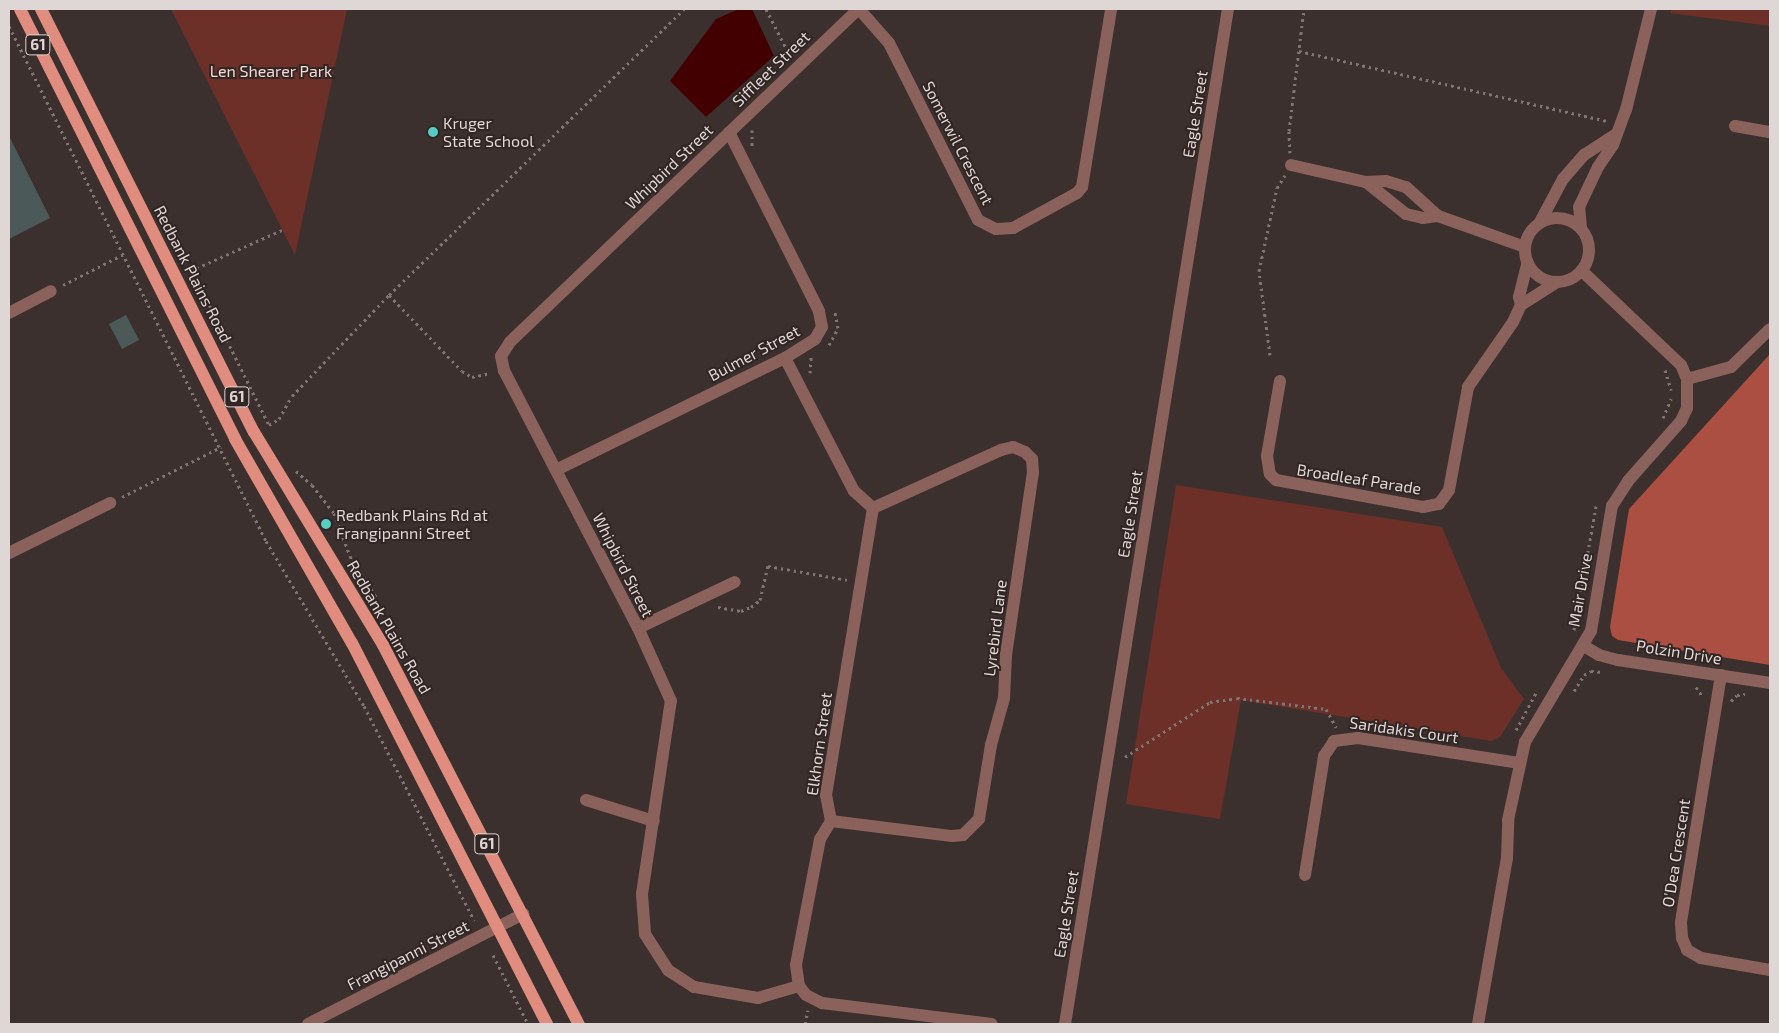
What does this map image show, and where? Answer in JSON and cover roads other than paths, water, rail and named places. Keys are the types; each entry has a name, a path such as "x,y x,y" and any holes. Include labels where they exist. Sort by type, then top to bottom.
{"main road":[{"name":"61","path":"20,9 235,439 352,643 547,1024"},
{"name":"Redbank Plains Road","path":"41,9 259,440 361,605 580,1024"}],"street":[{"name":"Somerwil Crescent","path":"858,9 889,43 978,220 996,228 1012,228 1077,194 1082,187 1111,9"},
{"name":"Siffleet Street","path":"729,132 858,9"},
{"name":"Eagle Street","path":"1065,1024 1228,9"},
{"path":"1618,128 1584,155 1563,179 1540,222 1530,233 1525,247 1528,262 1542,279 1557,282 1569,280 1582,272 1590,251 1581,228 1579,207 1618,128 1634,86 1651,9"},
{"path":"1735,126 1770,132"},
{"name":"Bulmer Street","path":"556,470 785,358 815,339 822,327 819,311 729,132"},
{"name":"Whipbird Street","path":"729,132 510,342 502,356 504,371 638,628 672,701 641,915 645,934 668,970 694,987 721,994 758,998 799,986"},
{"path":"1290,165 1366,182 1386,181 1406,187 1438,216 1525,247"},
{"path":"1366,182 1406,214 1423,218 1438,216"},
{"path":"1540,222 1562,218 1581,228"},
{"name":"Broadleaf Parade","path":"1280,381 1267,456 1270,474 1276,480 1432,506 1445,498 1450,490 1468,387 1508,332 1521,305 1519,297 1528,262"},
{"name":"Mair Drive","path":"1478,1024 1520,763 1529,736 1584,646 1591,631 1612,506 1628,481 1681,421 1686,408 1687,379 1678,362 1582,272"},
{"path":"1521,305 1557,282"},
{"path":"9,313 51,291"},
{"path":"1687,379 1731,368 1770,329"},
{"path":"785,358 854,491 873,508"},
{"name":"Lyrebird Lane","path":"831,821 952,836 963,835 979,818 991,745 1004,698 1006,655 1033,473 1032,459 1026,452 1013,447 1001,450 873,508"},
{"path":"9,552 110,503"},
{"name":"Elkhorn Street","path":"831,821 826,795 873,508"},
{"path":"638,628 735,582"},
{"name":"Polzin Drive","path":"1584,646 1599,655 1618,660 1764,682"},
{"name":"O'Dea Crescent","path":"1721,675 1681,923 1682,938 1687,950 1701,958 1770,970"},
{"name":"Saridakis Court","path":"1304,875 1324,756 1328,747 1342,737 1520,763"},
{"path":"586,800 654,821"},
{"path":"831,821 820,839 796,965 799,986 806,995 822,1003 992,1024"},
{"name":"Frangipanni Street","path":"308,1024 523,914"}],"place":[{"name":"Kruger State School","path":"433,132"},
{"name":"Redbank Plains Rd at Frangipanni Street","path":"326,524"}],"park label":[{"name":"Len Shearer Park","path":"271,71"}]}
